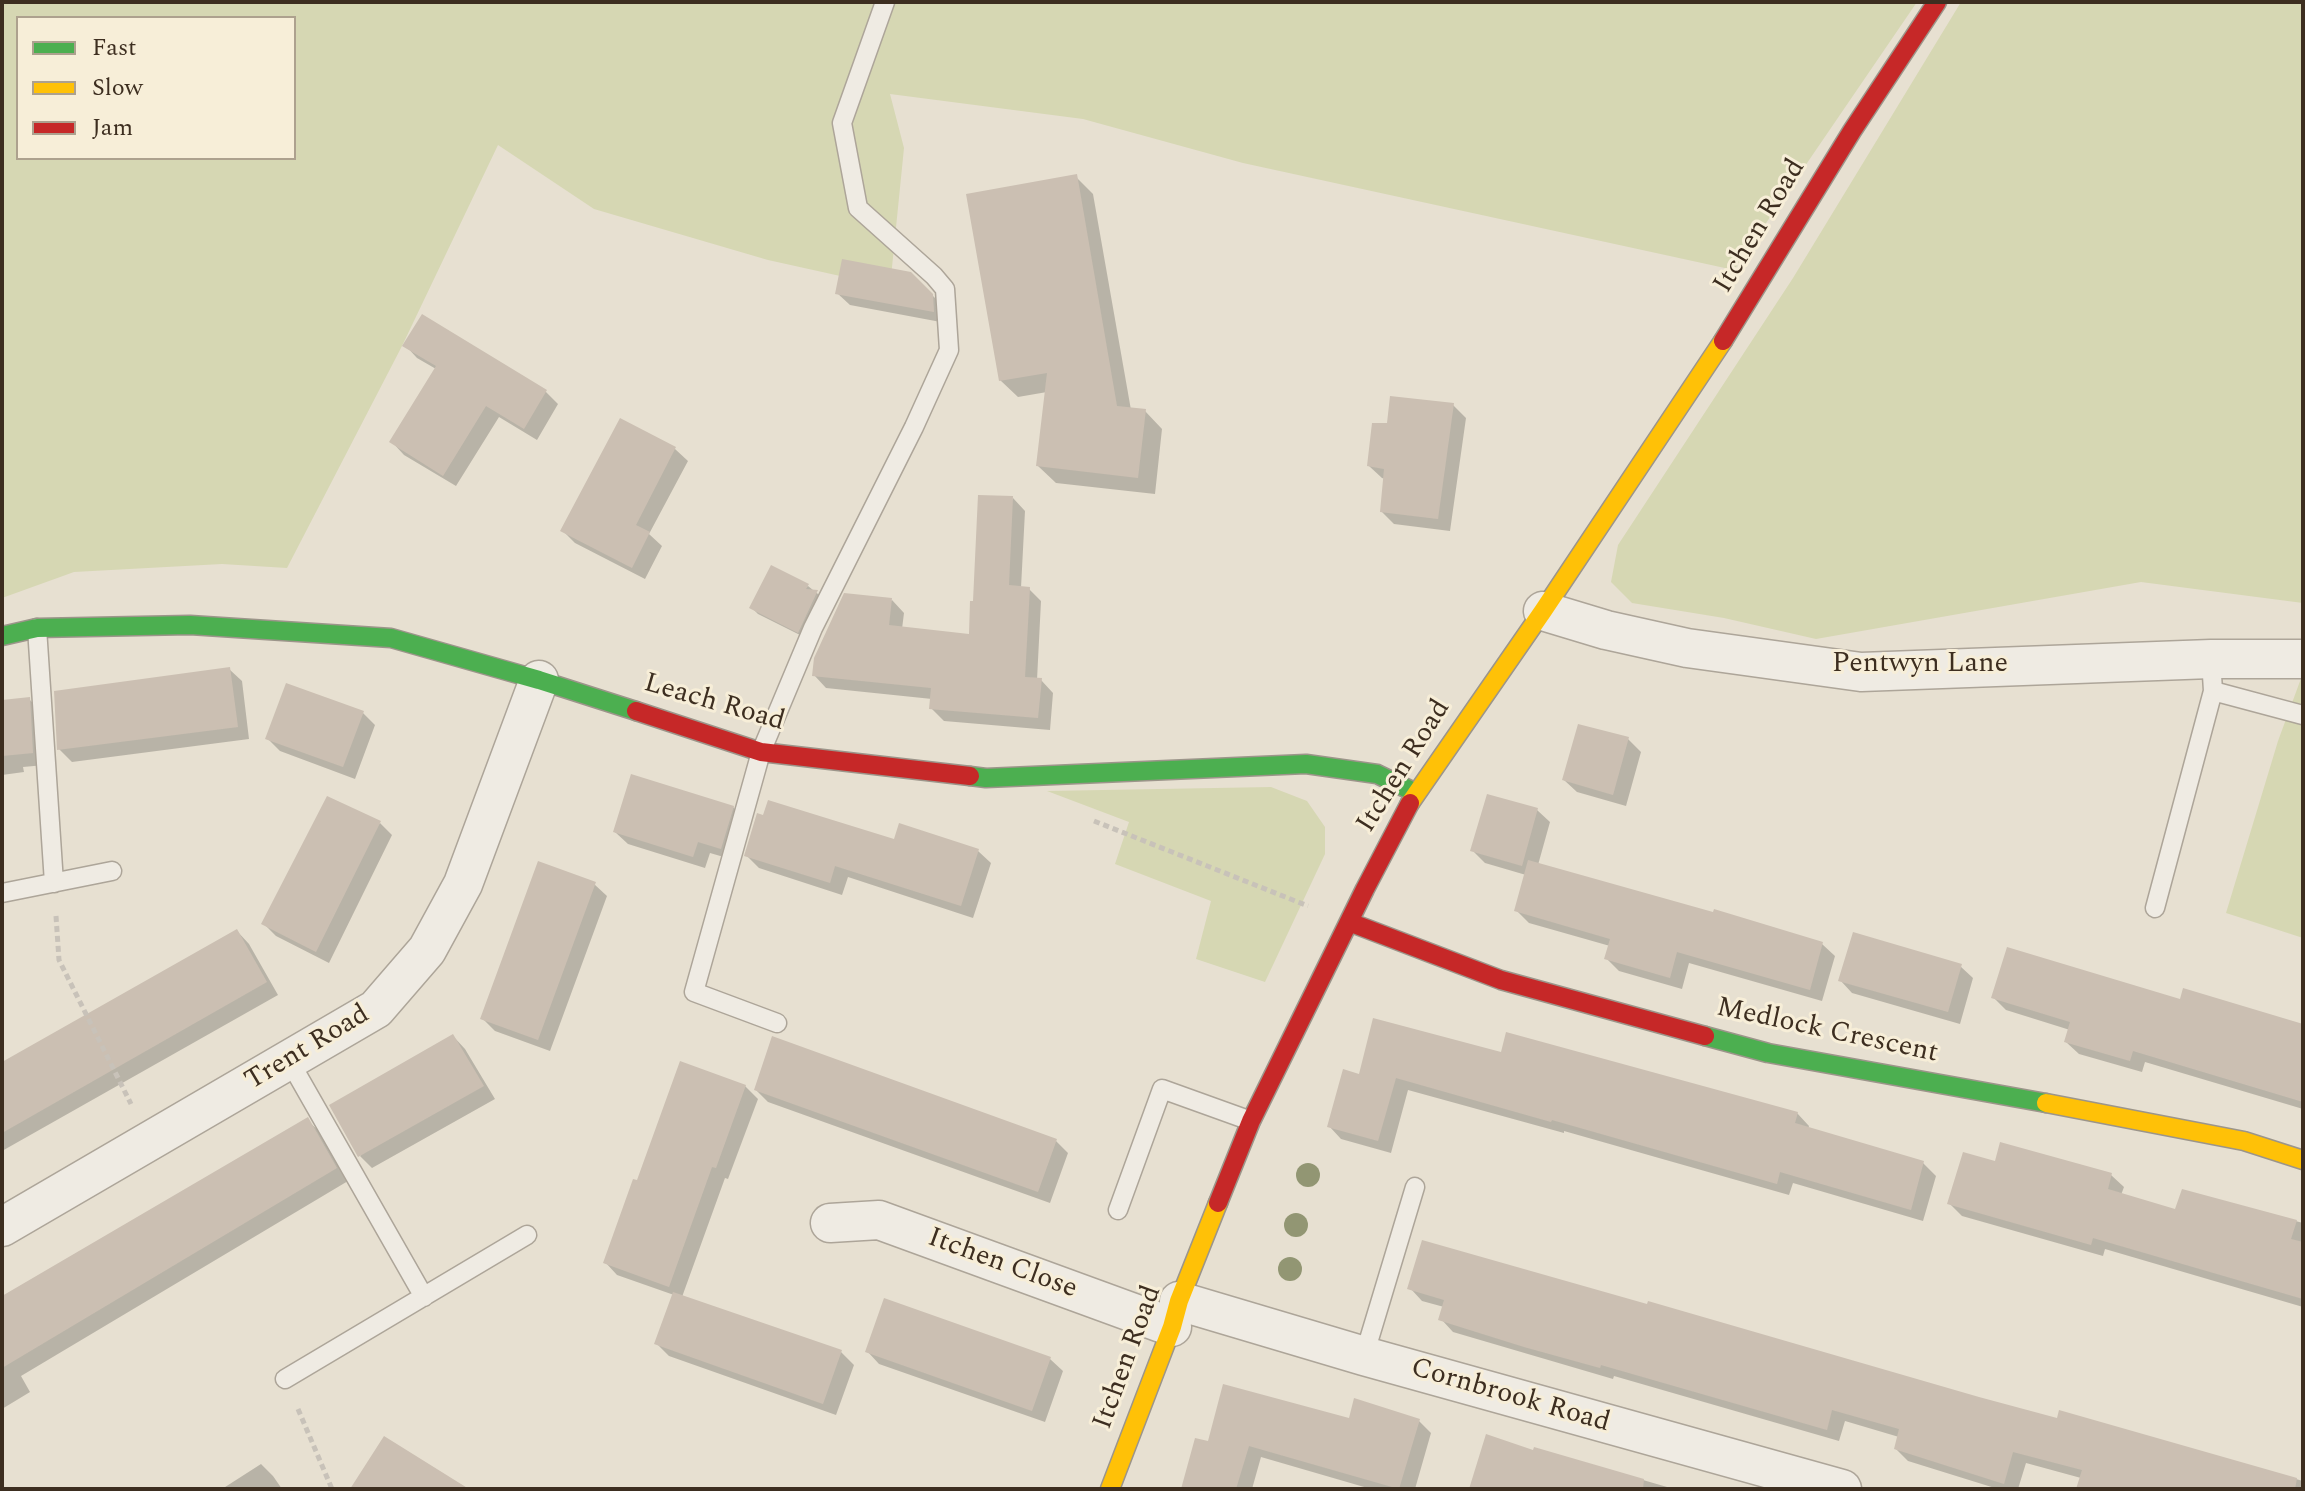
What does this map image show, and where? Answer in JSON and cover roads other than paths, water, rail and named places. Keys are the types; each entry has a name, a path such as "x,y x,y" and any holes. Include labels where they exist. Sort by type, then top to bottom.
{"street":[{"name":"Itchen Road","path":"1110,1489 1251,1121 1416,793 1543,611 1742,312 1852,131 1937,2"},
{"name":"Pentwyn Lane","path":"1543,611 1606,630 1687,648 1861,672 2212,675 2303,659"},
{"name":"Leach Road","path":"2,636 37,628 190,625 391,638 539,680 761,752 986,778 1306,764 1377,774 1416,793"},
{"name":"Trent Road","path":"2,1227 290,1062 376,1009 427,950 463,884 539,680"},
{"name":"Medlock Crescent","path":"1349,922 1501,980 1768,1053 2244,1141 2303,1160"},
{"name":"Itchen Close","path":"830,1223 879,1220 1176,1314"},
{"name":"Cornbrook Road","path":"1176,1314 1364,1356 1842,1489"}],"lane":[{"path":"777,1023 694,992 761,752 813,628 949,350 945,289 858,208 844,137 842,123 885,2"},
{"path":"37,628 54,883"},
{"path":"2155,908 2212,675 2303,715"},
{"path":"2,893 112,871"},
{"path":"290,1062 424,1297"},
{"path":"1118,1210 1162,1089 1251,1121"},
{"path":"1364,1356 1415,1187"},
{"path":"285,1379 527,1235"}]}
